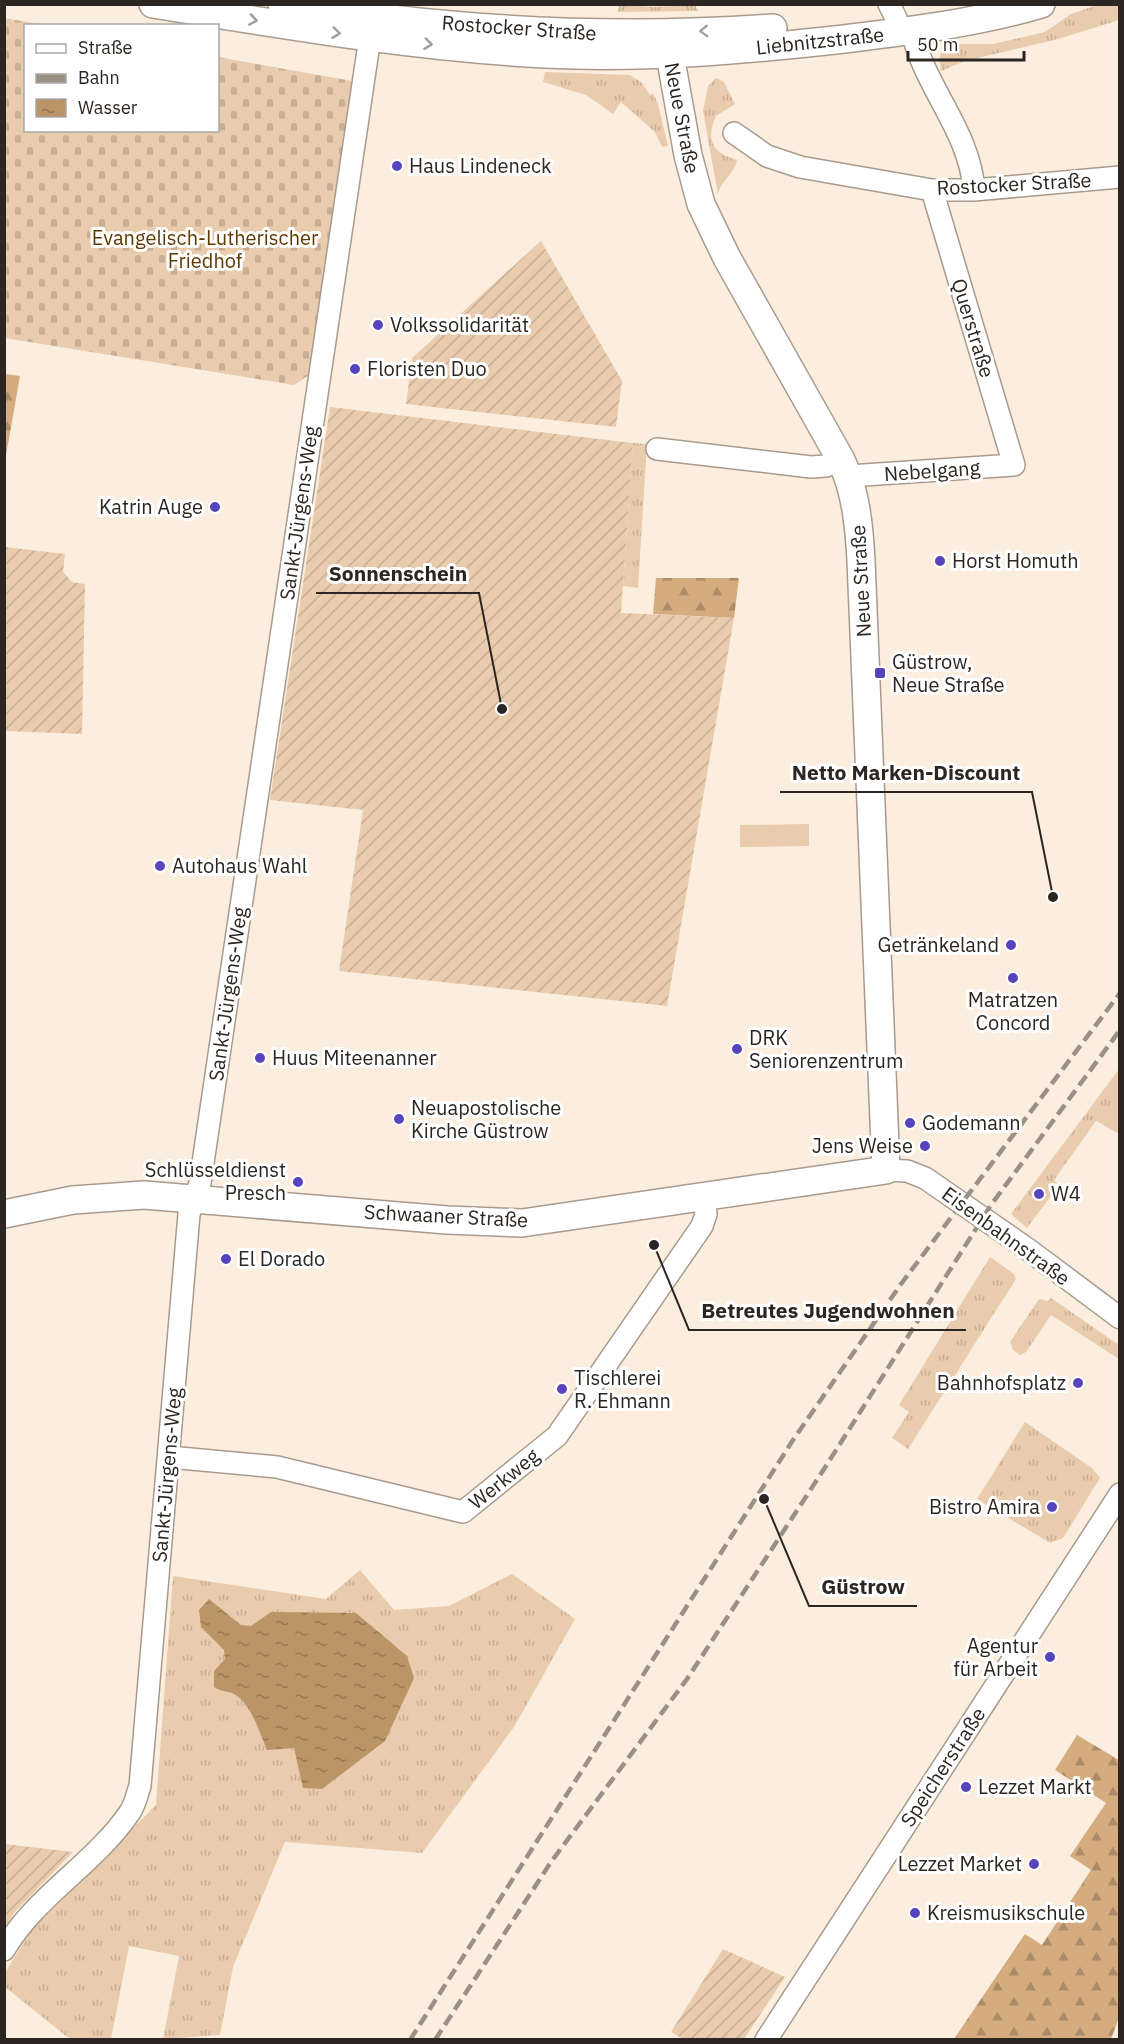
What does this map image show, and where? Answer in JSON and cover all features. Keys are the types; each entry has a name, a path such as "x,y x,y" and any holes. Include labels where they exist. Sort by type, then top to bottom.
{"main road":[{"path":"153,4 296,11"},
{"name":"Liebnitzstraße","path":"668,43 816,42 899,18 968,4"},
{"name":"Liebnitzstraße","path":"899,18 993,16 1041,4"},
{"name":"Rostocker Straße","path":"296,11 370,37 468,48 547,54 668,43"},
{"name":"Rostocker Straße","path":"296,11 668,43"},
{"name":"Neue Straße","path":"668,43 687,155 700,204 727,258 845,468 860,540 886,1170"},
{"name":"Schwaaner Straße","path":"4,1214 112,1195 195,1198 447,1220 522,1223 886,1170"}],"street":[{"path":"899,18 968,153 974,190"},
{"name":"Sankt-Jürgens-Weg","path":"4,1950 45,1899 83,1863 132,1810 140,1786 189,1214 200,1184 370,37"},
{"name":"Rostocker Straße","path":"734,133 767,156 800,166 932,190 974,190 1119,177"},
{"name":"Querstraße","path":"932,190 1014,465"},
{"name":"Nebelgang","path":"657,449 845,468 1014,465"},
{"name":"Eisenbahnstraße","path":"886,1170 907,1172 925,1178 1020,1244 1119,1318"},
{"name":"Werkweg","path":"169,1457 278,1467 463,1512 557,1436 580,1406 702,1226 706,1214 704,1198"},
{"name":"Speicherstraße","path":"766,2040 1119,1494"}],"green space":[{"path":"620,5 654,7 695,5 698,11 617,12"},
{"path":"1097,5 1119,5 1119,20 1058,39 965,61 941,71 939,58 942,52 952,44 993,44 1045,32 1071,14"},
{"name":"Evangelisch-Lutherischer Friedhof","path":"4,18 39,24 24,24 24,132 219,132 219,57 352,81 309,375 294,385 5,338"},
{"path":"545,72 630,75 641,82 650,95 653,93 658,104 668,146 662,147 655,132 621,102 613,114 586,95 543,82"},
{"path":"716,78 724,82 735,104 716,116 711,139 717,150 737,160 718,195 703,111 708,86"},
{"path":"541,241 622,381 616,427 406,404 412,358"},
{"path":"4,374 20,376 5,461"},
{"path":"330,407 633,443 621,613 734,618 667,1006 339,971 363,810 270,800"},
{"path":"633,443 647,444 638,588 623,586"},
{"path":"5,547 65,554 63,572 72,582 85,584 82,734 5,731"},
{"path":"656,578 739,578 734,618 653,614"},
{"path":"809,824 809,846 740,847 740,825"},
{"path":"1119,1069 1119,1134 1096,1121 1054,1180 1059,1185 1027,1228 1011,1214"},
{"path":"990,1257 1014,1274 1016,1279 908,1449 892,1438 909,1412 899,1405"},
{"path":"1051,1298 1119,1345 1119,1359 1051,1315 1026,1352 1020,1355 1013,1350 1010,1342 1039,1299 1048,1301"},
{"path":"1025,1422 1092,1468 1100,1478 1063,1538 1050,1543 977,1499"},
{"path":"360,1570 394,1610 449,1606 512,1574 575,1619 514,1727 422,1853 285,1842 233,1967 220,2035 163,2039 179,1956 129,1946 111,2039 73,2039 66,2036 5,1987 4,1974 32,1930 156,1805 173,1576 326,1599"},
{"path":"1077,1735 1119,1760 1119,2018 1111,2039 954,2039 1025,1934 1042,1945 1091,1870 1070,1856 1106,1803 1055,1770"},
{"path":"5,1844 73,1852 14,1913 5,1928"},
{"path":"723,1949 785,1977 744,2039 683,2039 671,2032"}],"water":[{"path":"209,1599 241,1625 251,1626 271,1612 356,1613 407,1656 414,1678 385,1741 322,1789 303,1788 294,1748 267,1750 255,1721 242,1700 234,1694 214,1687 214,1671 225,1659 224,1650 201,1627 199,1610"}],"railway":[{"path":"410,2040 793,1440 901,1284 1120,993"},
{"path":"435,2040 551,1862 687,1679 826,1466 991,1205 1120,1030"}],"place":[{"name":"Haus Lindeneck","path":"397,166"},
{"name":"Volkssolidarität","path":"378,325"},
{"name":"Floristen Duo","path":"355,369"},
{"name":"Katrin Auge","path":"215,507"},
{"name":"Horst Homuth","path":"940,561"},
{"name":"Güstrow, Neue Straße","path":"880,673"},
{"name":"Sonnenschein","path":"502,709"},
{"name":"Autohaus Wahl","path":"160,866"},
{"name":"Netto Marken-Discount","path":"1053,897"},
{"name":"Getränkeland","path":"1011,945"},
{"name":"Matratzen Concord","path":"1013,978"},
{"name":"DRK Seniorenzentrum","path":"737,1049"},
{"name":"Huus Miteenanner","path":"260,1058"},
{"name":"Neuapostolische Kirche Güstrow","path":"399,1119"},
{"name":"Godemann","path":"910,1123"},
{"name":"Jens Weise","path":"925,1146"},
{"name":"Schlüsseldienst Presch","path":"298,1182"},
{"name":"W4","path":"1039,1194"},
{"name":"Betreutes Jugendwohnen","path":"654,1245"},
{"name":"El Dorado","path":"226,1259"},
{"name":"Bahnhofsplatz","path":"1078,1383"},
{"name":"Tischlerei R. Ehmann","path":"562,1389"},
{"name":"Güstrow","path":"764,1499"},
{"name":"Bistro Amira","path":"1052,1507"},
{"name":"Agentur für Arbeit","path":"1050,1657"},
{"name":"Lezzet Markt","path":"966,1787"},
{"name":"Lezzet Market","path":"1034,1864"},
{"name":"Kreismusikschule","path":"915,1913"}]}
